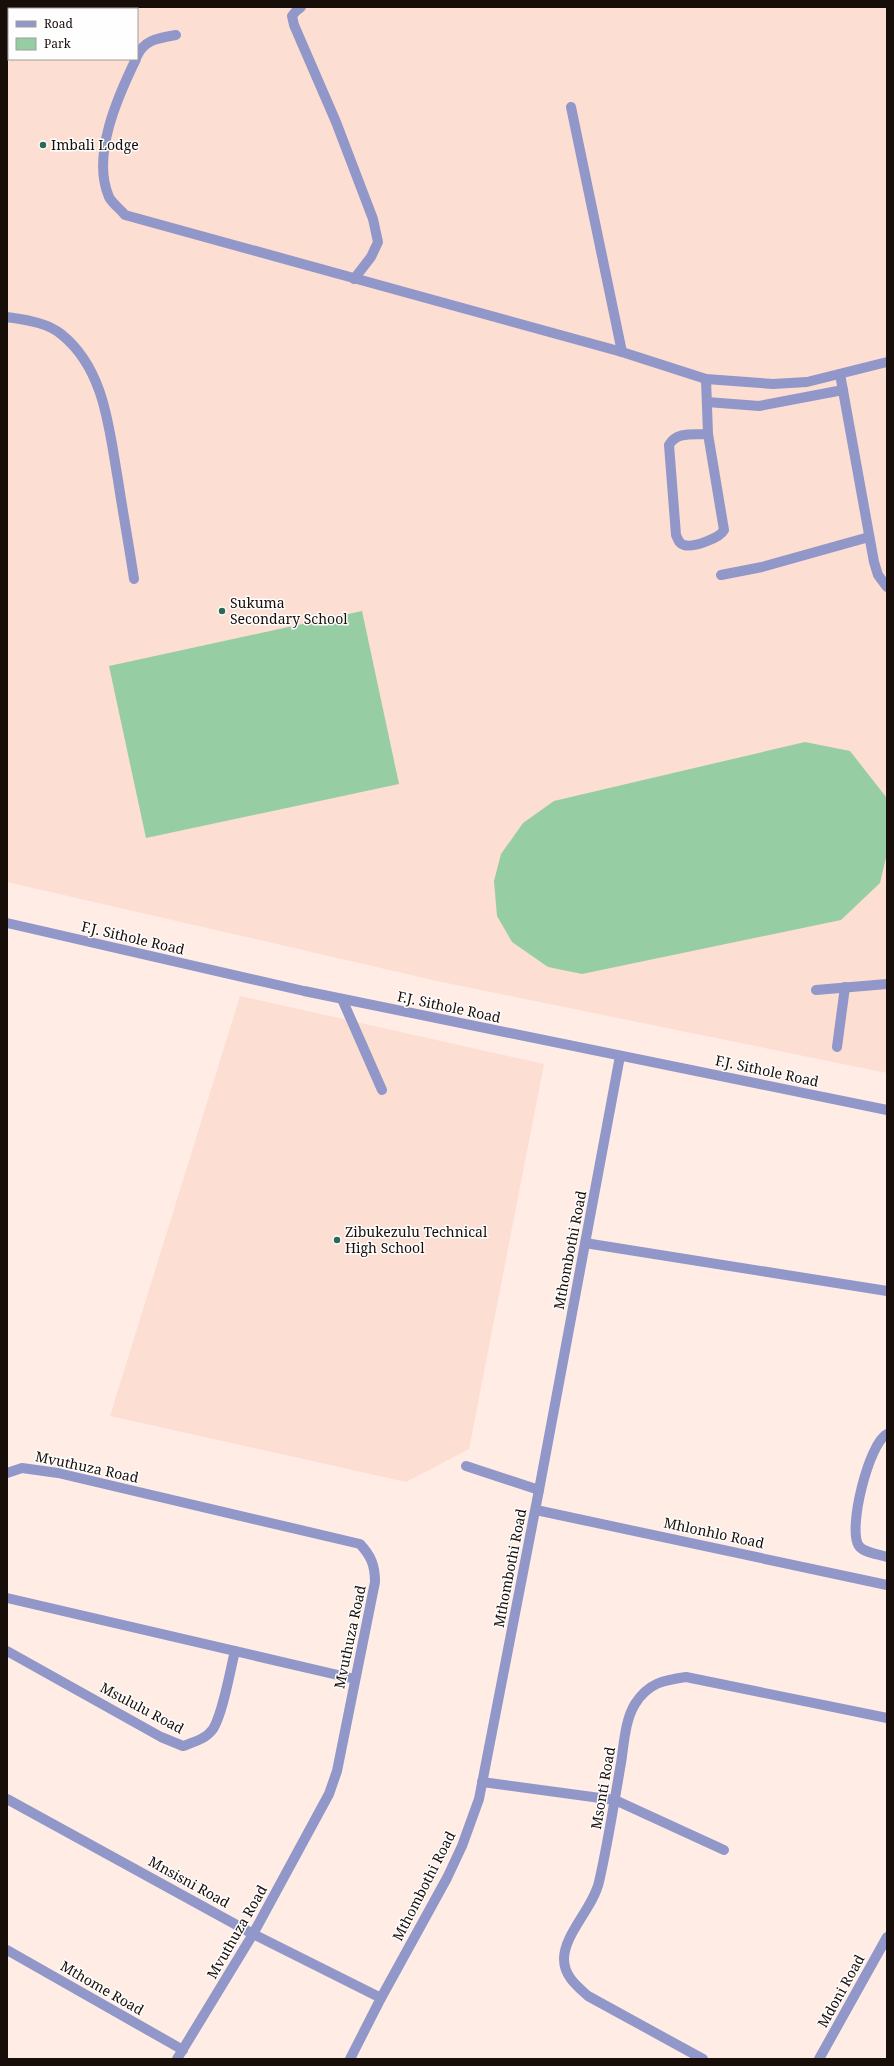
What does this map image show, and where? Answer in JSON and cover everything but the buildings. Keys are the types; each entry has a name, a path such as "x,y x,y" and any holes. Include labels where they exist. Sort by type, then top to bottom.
{"street":[{"path":"302,7 296,10 292,16 294,25 336,122 373,219 378,242 371,257 354,279"},
{"path":"138,53 140,48 148,42 176,35"},
{"path":"136,60 116,101 105,149 105,184 110,198 125,215 622,352 706,379 773,384 807,382 887,362"},
{"path":"571,106 622,352"},
{"path":"7,317 37,322 60,333 76,348 92,372 106,412 134,579"},
{"path":"840,374 869,537 878,575 887,587"},
{"path":"706,379 708,434 724,530 717,538 691,545 684,545 680,542 676,535 669,445 674,438 681,435 708,434"},
{"path":"707,402 759,406 778,404 843,390"},
{"path":"721,575 762,567 869,537"},
{"name":"F.J. Sithole Road","path":"7,923 342,999 887,1110"},
{"path":"816,990 887,984"},
{"path":"837,1047 844,987"},
{"path":"342,999 382,1090"},
{"name":"Mthombothi Road","path":"350,2059 380,1998 459,1852 479,1799 540,1490 620,1056"},
{"path":"585,1243 887,1291"},
{"path":"887,1434 877,1444 870,1457 855,1518 855,1535 861,1548 887,1557"},
{"path":"466,1466 540,1490"},
{"name":"Mvuthuza Road","path":"7,1473 22,1468 58,1473 360,1544 369,1554 375,1567 376,1582 337,1771 329,1794 254,1934 180,2055"},
{"name":"Mhlonhlo Road","path":"536,1510 887,1585"},
{"path":"7,1598 355,1679"},
{"name":"Msululu Road","path":"7,1651 161,1737 183,1746 200,1740 212,1729 220,1711 235,1651"},
{"name":"Msonti Road","path":"703,2059 588,1996 574,1984 567,1973 564,1959 569,1940 598,1888 615,1800 627,1726 634,1705 644,1691 663,1680 686,1677 887,1718"},
{"path":"482,1782 615,1800 724,1850"},
{"name":"Mnsisni Road","path":"7,1799 254,1934 380,1998"},
{"name":"Mdoni Road","path":"819,2059 887,1937"},
{"name":"Mthome Road","path":"7,1950 180,2055"}],"shaded area":[{"path":"7,7 887,7 887,1073 437,981 7,882"},
{"name":"Zibukezulu Technical High School","path":"240,996 544,1064 469,1449 406,1482 110,1416"}],"green space":[{"path":"362,611 399,784 146,838 109,666"},
{"path":"805,742 850,751 886,797 887,853 880,883 841,920 582,974 548,967 512,942 497,916 494,881 501,854 523,823 554,801"}],"place":[{"name":"Imbali Lodge","path":"43,145"},
{"name":"Sukuma Secondary School","path":"222,611"},
{"name":"Zibukezulu Technical High School","path":"337,1240"}]}
